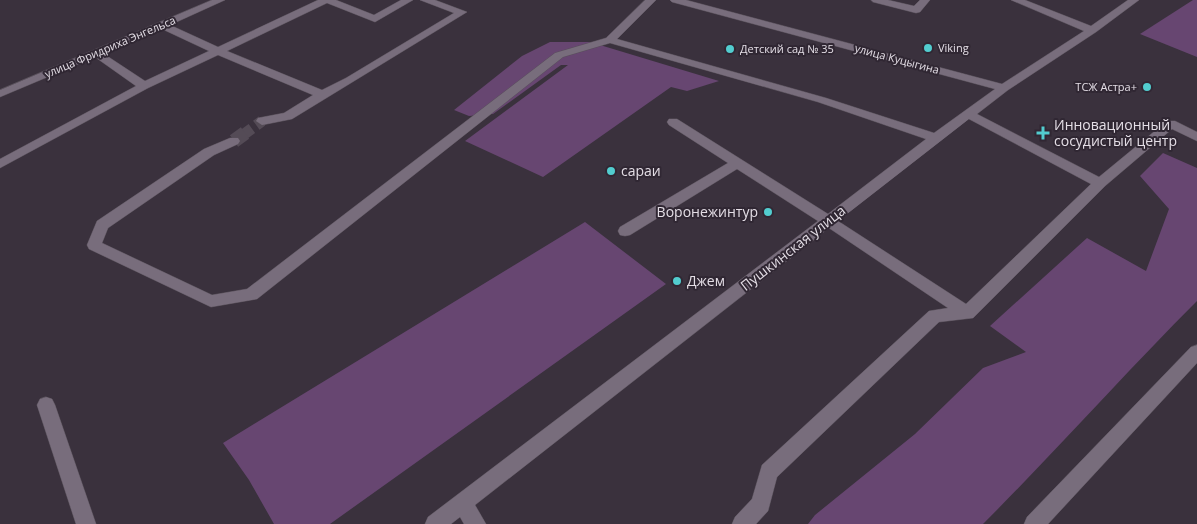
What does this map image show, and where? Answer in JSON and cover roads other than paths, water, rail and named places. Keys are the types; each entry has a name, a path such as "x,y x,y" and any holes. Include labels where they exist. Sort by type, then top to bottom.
{"street":[{"name":"улица Фридриха Энгельса","path":"0,94 217,0"},
{"path":"0,164 215,50 327,0 375,19 408,0"},
{"path":"262,121 288,116 462,12 425,0"},
{"path":"234,141 209,152 102,225 94,245 211,301 251,295 559,54 610,40 651,0"},
{"name":"улица Куцыгина","path":"675,0 1004,88"},
{"path":"876,0 916,10 925,0"},
{"path":"1016,0 1092,30"},
{"name":"Пушкинская улица","path":"435,524 968,114 1134,0"},
{"path":"162,25 215,50 322,94"},
{"path":"610,40 822,100 936,138"},
{"path":"96,53 144,86"},
{"path":"968,114 1100,183"},
{"path":"673,122 967,313"},
{"path":"742,524 761,504 769,472 935,316 967,313 1100,183 1171,124 1197,137"},
{"path":"625,231 737,163"},
{"path":"1034,524 1197,352"},
{"path":"46,405 86,524"},
{"path":"462,503 476,524"}],"tunnel":[{"path":"243,135 262,121"},
{"path":"234,141 245,133"}],"place":[{"name":"Viking","path":"928,48"},
{"name":"Детский сад № 35","path":"730,49"},
{"name":"ТСЖ Астра+","path":"1147,87"},
{"name":"Инновационный сосудистый центр","path":"1043,133"},
{"name":"сараи","path":"611,171"},
{"name":"Воронежинтур","path":"768,212"},
{"name":"Джем","path":"677,281"}]}
